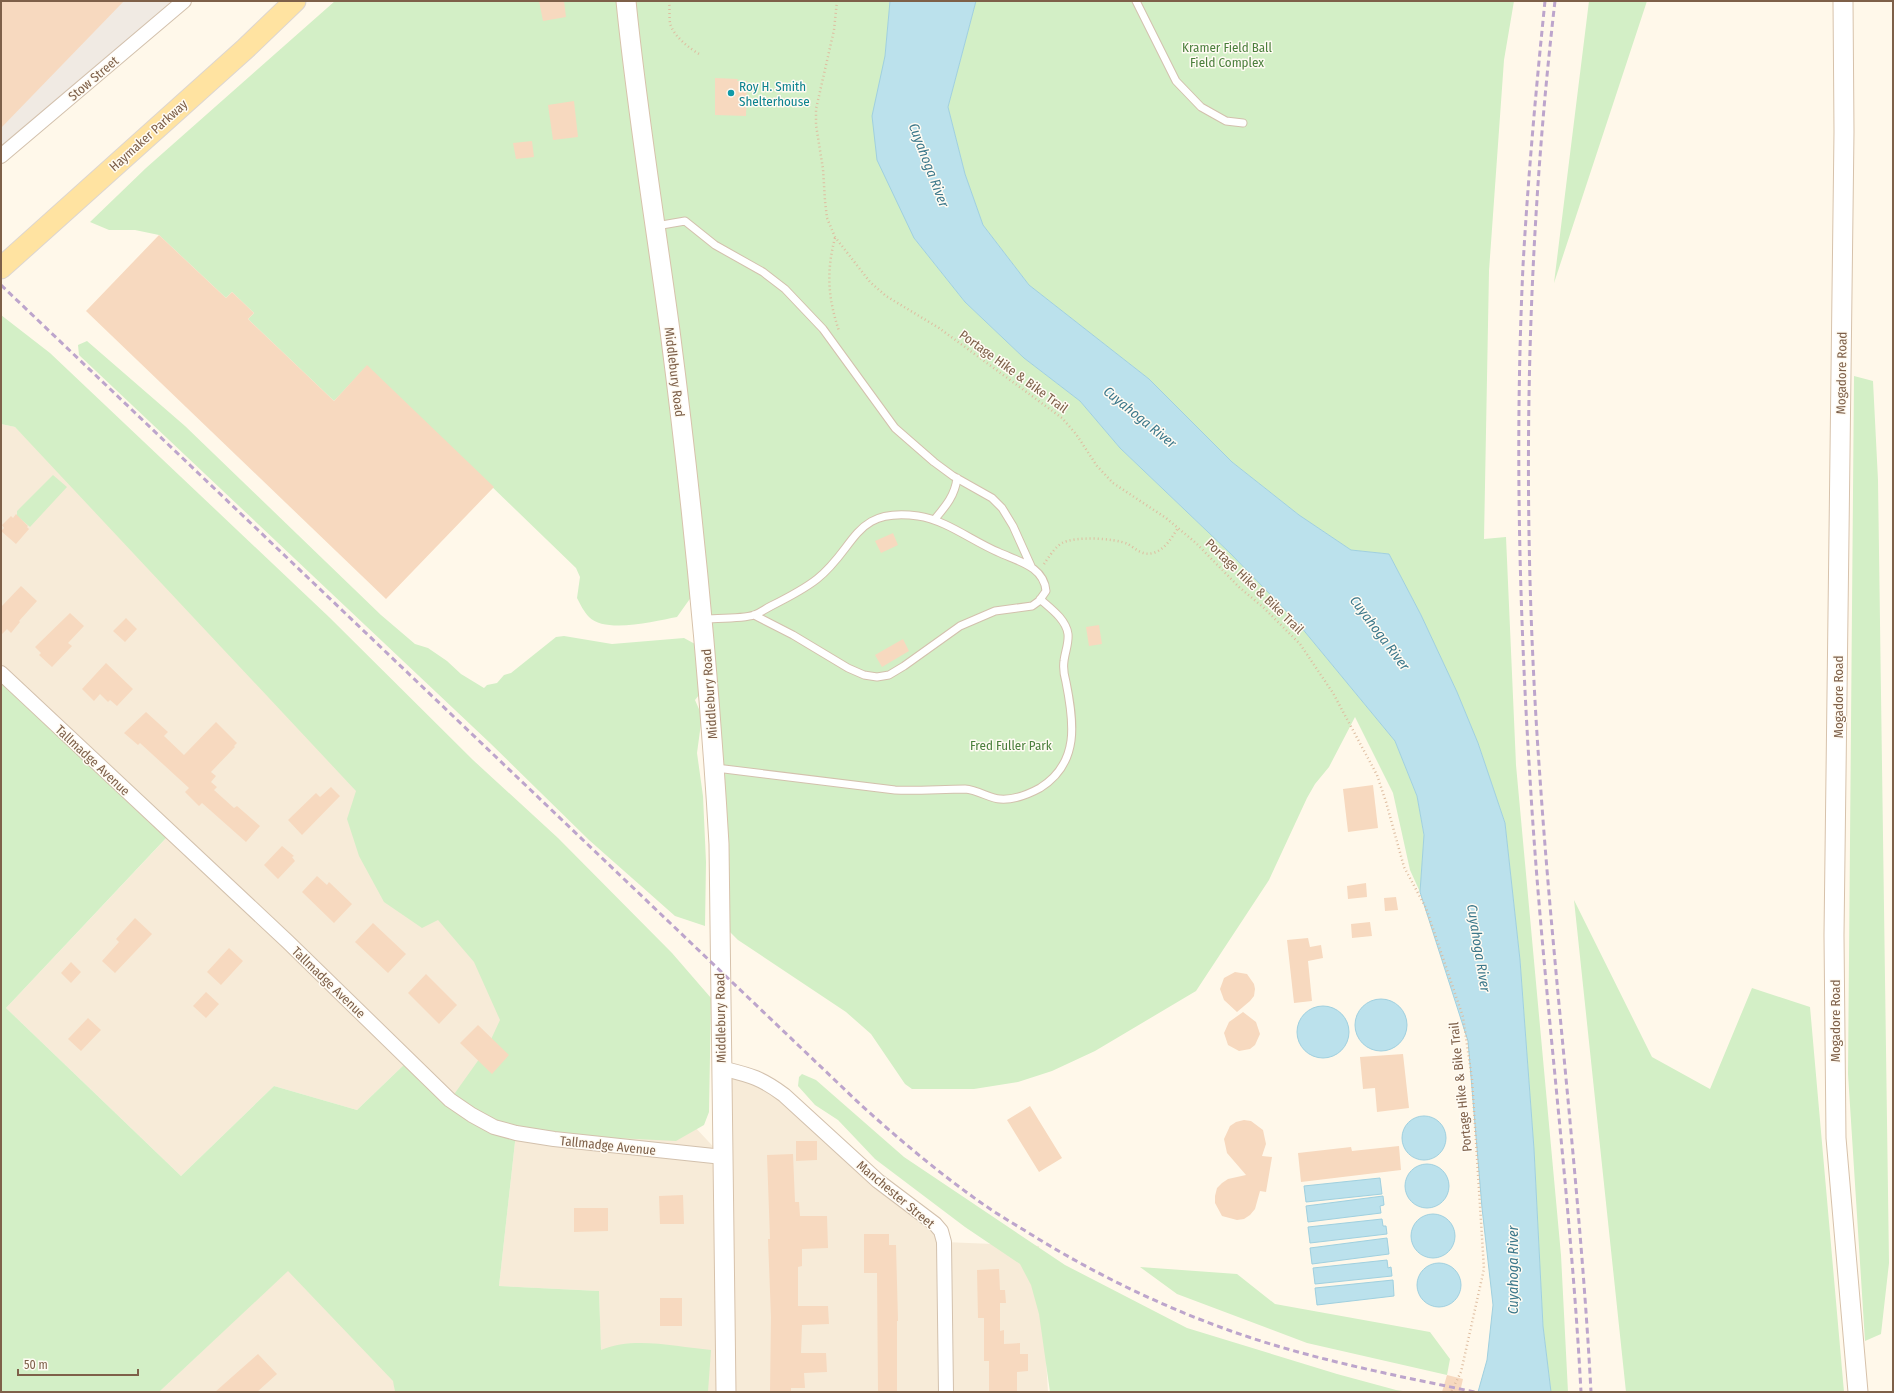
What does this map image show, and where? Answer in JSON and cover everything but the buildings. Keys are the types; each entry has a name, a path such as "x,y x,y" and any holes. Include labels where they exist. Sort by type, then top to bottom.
{"main road":[{"name":"Haymaker Parkway","path":"1,268 245,49 295,1"}],"street":[{"name":"Stow Street","path":"1,156 184,1"},
{"name":"Middlebury Road","path":"626,1 642,134 656,226 680,414 703,619 714,768 719,844 726,1392"},
{"name":"Mogadore Road","path":"1843,1 1844,155 1838,548 1838,736 1834,935 1836,1130 1858,1392"},
{"name":"Tallmadge Avenue","path":"1,673 293,947 450,1100 472,1116 494,1127 516,1133 554,1139 723,1157"},
{"name":"Manchester Street","path":"721,1068 752,1075 768,1083 784,1095 878,1181 935,1224 944,1242 946,1392"}],"lane":[{"path":"1136,1 1176,81 1201,107 1226,121 1243,123"},
{"path":"656,226 685,221 715,245 763,272 785,289 823,329 895,428 934,462 957,478 992,498 1002,508 1013,526 1031,566"},
{"path":"934,520 946,506 953,494 957,478"},
{"path":"703,619 754,615 805,588 818,578 838,557 858,530 868,522 879,517 898,514 920,516 934,520 977,543 1031,566 1038,572 1046,586 1046,591 1032,606 995,611 960,626 904,666 888,675 864,675 848,668 793,635 754,615"},
{"path":"714,768 895,790 923,791 967,789 982,792 998,800 1024,795 1037,789 1050,781 1058,773 1065,762 1070,744 1073,723 1064,671 1068,633 1063,622 1052,609 1040,599"}],"path":[{"path":"669,1 670,23 673,30 690,49 701,55"},
{"name":"Portage Hike & Bike Trail","path":"837,1 834,30 816,109 816,125 823,169 827,218 835,237 870,282 886,296 939,328 1062,418 1076,434 1097,466 1112,483 1166,518 1196,543 1239,587 1285,627 1300,644 1320,672 1351,725 1377,775 1404,867 1426,908 1463,1017 1472,1079 1484,1269 1461,1372 1451,1392"},
{"path":"835,237 830,253 828,289 832,312 842,338"},
{"path":"1038,572 1055,548 1062,543 1085,539 1115,541 1127,544 1147,554 1154,553 1162,549 1178,528"}],"shaded area":[{"path":"1,1 184,1 1,156"},
{"path":"1,424 15,427 375,785 722,1156 721,1068 784,1095 944,1242 1039,1246 1048,1392 602,1392 599,1291 499,1286 516,1133 494,1127 409,1060 357,1110 274,1086 181,1176 6,1008 171,833 1,673"},
{"path":"288,1270 394,1381 395,1392 159,1392"}],"green space":[{"path":"335,1 618,1 694,593 677,617 619,626 597,622 589,617 577,598 580,577 576,568 367,366 334,401 248,319 254,313 232,292 226,298 159,235 135,230 109,230 90,222 146,168"},
{"name":"Fred Fuller Park","path":"635,1 890,1 885,56 914,238 965,302 1024,358 1080,401 1120,448 1231,554 1296,621 1395,741 1417,796 1424,836 1420,892 1410,870 1393,793 1355,717 1329,767 1315,784 1307,798 1269,880 1196,991 1095,1051 1052,1071 1018,1082 974,1089 912,1089 905,1084 871,1034 846,1012 738,940 729,931 659,200"},
{"name":"Kramer Field Ball Field Complex","path":"976,1 1514,1 1504,60 1489,271 1484,539 1506,537 1516,765 1561,1255 1568,1392 1551,1392 1543,1326 1534,1149 1520,960 1505,823 1478,743 1457,692 1421,615 1389,554 1351,550 1299,515 1232,462 1149,379 1029,285 983,225 965,174 948,107"},
{"path":"1589,1 1647,1 1554,283"},
{"path":"1,315 50,353 329,617 473,760 558,838 672,953 711,998 709,1112 704,1125 676,1141 516,1133 499,1286 599,1291 601,1350 614,1346 641,1343 711,1350 708,1392 395,1392 393,1381 288,1271 159,1392 1,1392 1,683 167,837 6,1008 181,1176 274,1086 357,1110 409,1060 450,1100 487,1048 500,1020 474,962 438,920 422,928 384,902 359,856 347,819 356,791 15,427 1,424"},
{"path":"87,341 185,426 381,615 415,644 428,648 447,661 461,674 484,688 487,685 497,683 504,675 511,673 556,637 564,636 612,644 684,638 695,644 699,650 699,695 695,700 702,716 697,753 703,796 706,862 705,926 675,916 589,840 490,743 79,355 78,345"},
{"path":"1854,376 1873,381 1878,480 1889,1263 1881,1334 1865,1341 1848,1074"},
{"path":"53,475 67,487 30,527 17,516 17,511"},
{"path":"1574,900 1652,1057 1710,1089 1752,988 1810,1007 1844,1392 1626,1392"},
{"path":"802,1074 816,1080 904,1157 1065,1265 1187,1328 1337,1374 1396,1390 1410,1392 1050,1392 1039,1314 1031,1285 1020,1264 965,1227 875,1159 838,1120 815,1105 798,1086 799,1077"},
{"path":"1140,1267 1237,1274 1275,1304 1430,1332 1450,1359 1447,1375 1307,1343 1177,1294"}],"water":[{"name":"Cuyahoga River","path":"890,1 976,1 948,107 965,174 983,225 1029,285 1149,379 1232,462 1299,515 1351,550 1389,554 1421,615 1457,692 1478,743 1505,823 1520,960 1534,1149 1543,1326 1551,1392 1478,1392 1487,1360 1493,1305 1482,1208 1468,1041 1420,892 1424,835 1417,796 1395,741 1296,621 1230,553 1120,448 1080,401 1024,358 965,302 914,238 877,160 872,116 885,56"},
{"path":"1376,999 1386,999 1395,1003 1403,1011 1407,1020 1407,1030 1403,1039 1395,1047 1386,1051 1376,1051 1367,1047 1359,1039 1355,1030 1355,1020 1359,1011 1367,1003"},
{"path":"1318,1006 1328,1006 1337,1010 1345,1018 1349,1027 1349,1037 1345,1046 1337,1054 1328,1058 1318,1058 1309,1054 1301,1046 1297,1037 1297,1027 1301,1018 1309,1010"},
{"path":"1420,1116 1428,1116 1433,1117 1440,1122 1445,1129 1445,1147 1440,1154 1433,1159 1420,1160 1412,1157 1405,1150 1402,1142 1402,1134 1405,1126 1412,1119"},
{"path":"1423,1164 1431,1164 1436,1165 1443,1170 1448,1177 1448,1195 1443,1202 1436,1207 1423,1208 1415,1205 1408,1198 1405,1190 1405,1182 1408,1174 1415,1167"},
{"path":"1380,1178 1382,1194 1306,1202 1304,1186"},
{"path":"1383,1196 1384,1205 1380,1206 1381,1213 1308,1222 1306,1206"},
{"path":"1429,1214 1437,1214 1442,1215 1449,1220 1454,1227 1454,1245 1449,1252 1442,1257 1429,1258 1421,1255 1414,1248 1411,1240 1411,1232 1414,1224 1421,1217"},
{"path":"1382,1219 1383,1226 1386,1226 1387,1234 1310,1243 1308,1227"},
{"path":"1387,1238 1389,1254 1312,1264 1310,1248"},
{"path":"1387,1260 1388,1268 1391,1267 1392,1276 1315,1284 1313,1268"},
{"path":"1435,1263 1443,1263 1448,1264 1455,1269 1460,1276 1460,1294 1455,1301 1448,1306 1435,1307 1427,1304 1420,1297 1417,1289 1417,1281 1420,1273 1427,1266"},
{"path":"1393,1280 1394,1296 1317,1305 1315,1288"}],"railway":[{"path":"1545,1 1532,134 1523,266 1519,394 1519,522 1526,714 1535,855 1570,1238 1581,1392"},
{"path":"1555,1 1537,194 1532,291 1528,486 1530,583 1540,778 1552,932 1574,1162 1591,1392"},
{"path":"1,285 862,1106 950,1180 985,1206 1099,1273 1124,1286 1204,1321 1261,1341 1321,1358 1383,1373 1475,1392"}],"place":[{"name":"Roy H. Smith Shelterhouse","path":"731,93"}]}
